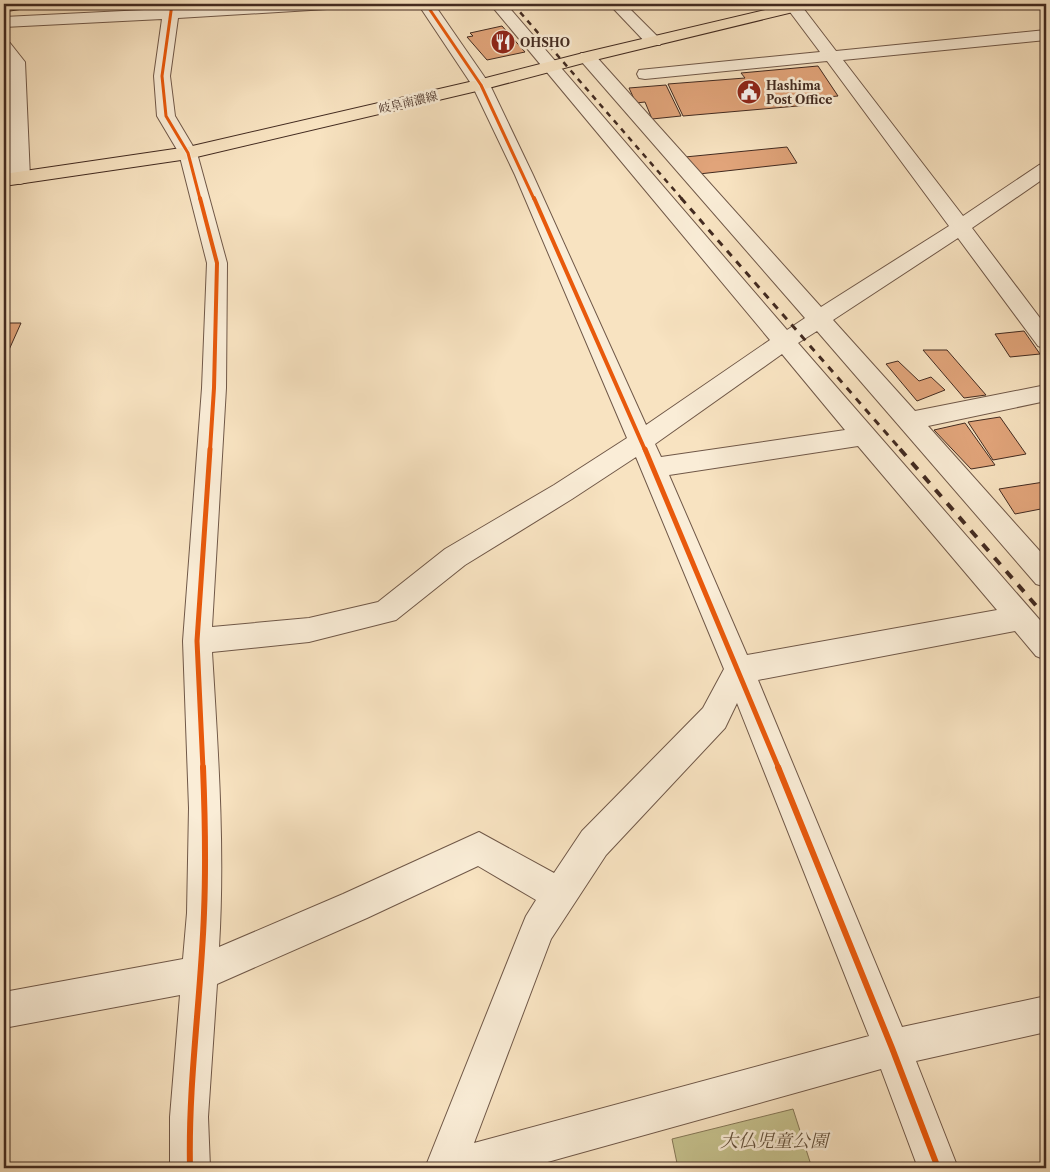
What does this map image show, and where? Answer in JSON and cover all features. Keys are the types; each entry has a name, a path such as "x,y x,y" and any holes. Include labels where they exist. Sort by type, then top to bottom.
{"main road":[{"name":"岐阜南濃線","path":"12,179 188,153 481,85 798,5"}],"street":[{"path":"4,22 171,8 279,9 327,4"},
{"path":"426,4 481,85 524,175 654,468 739,670 892,1048 938,1168"},
{"path":"498,4 864,436 1046,647"},
{"path":"617,4 654,42"},
{"path":"798,5 832,56 959,228 1046,341"},
{"path":"171,8 162,76 166,116 188,153 217,263 214,388 197,641 205,808 204,913 190,1117 190,1168"},
{"path":"645,74 1046,35"},
{"path":"4,46 17,62 11,101 12,179"},
{"path":"587,57 1046,576"},
{"path":"197,641 309,630 386,612 455,557 563,492 641,441 784,342 959,228 1046,168"},
{"path":"910,422 1046,393"},
{"path":"654,468 864,436"},
{"path":"739,670 1021,618"},
{"path":"445,1168 538,928 594,843 714,718 739,670"},
{"path":"4,1010 200,974 355,906 479,848 560,895"},
{"path":"456,1168 892,1048 1046,1014"}],"green space":[{"name":"大仏児童公園","path":"793,1109 812,1168 678,1168 672,1139"}],"building":[{"path":"4,4 54,4 4,12"},
{"path":"502,26 525,52 487,60 467,37 473,36 470,33"},
{"path":"818,66 838,96 805,99 809,105 683,116 668,84 745,78 741,73"},
{"path":"666,85 681,116 652,119 645,102 636,103 629,88"},
{"path":"787,147 797,163 699,174 685,157"},
{"path":"4,323 21,323 4,361"},
{"path":"1024,331 1040,354 1010,357 995,334"},
{"path":"923,350 947,350 986,395 964,398"},
{"path":"898,361 919,381 931,377 945,390 917,401 886,364"},
{"path":"1000,417 1026,454 993,460 968,422"},
{"path":"965,423 995,465 971,469 934,430"},
{"path":"1044,482 1046,484 1046,508 1015,514 999,489"}],"railway":[{"path":"513,4 682,199"},
{"path":"681,198 901,450"},
{"path":"900,449 1046,617"}],"cycle path":[{"path":"172,4 162,76 166,116 188,153 217,263 214,388 197,641 205,808 204,913 189,1117 190,1168"},
{"path":"426,4 481,85 524,175 653,468 739,670 892,1048 938,1168"}],"place":[{"name":"OHSHO","path":"503,42"},
{"name":"Hashima Post Office","path":"749,92"}]}
